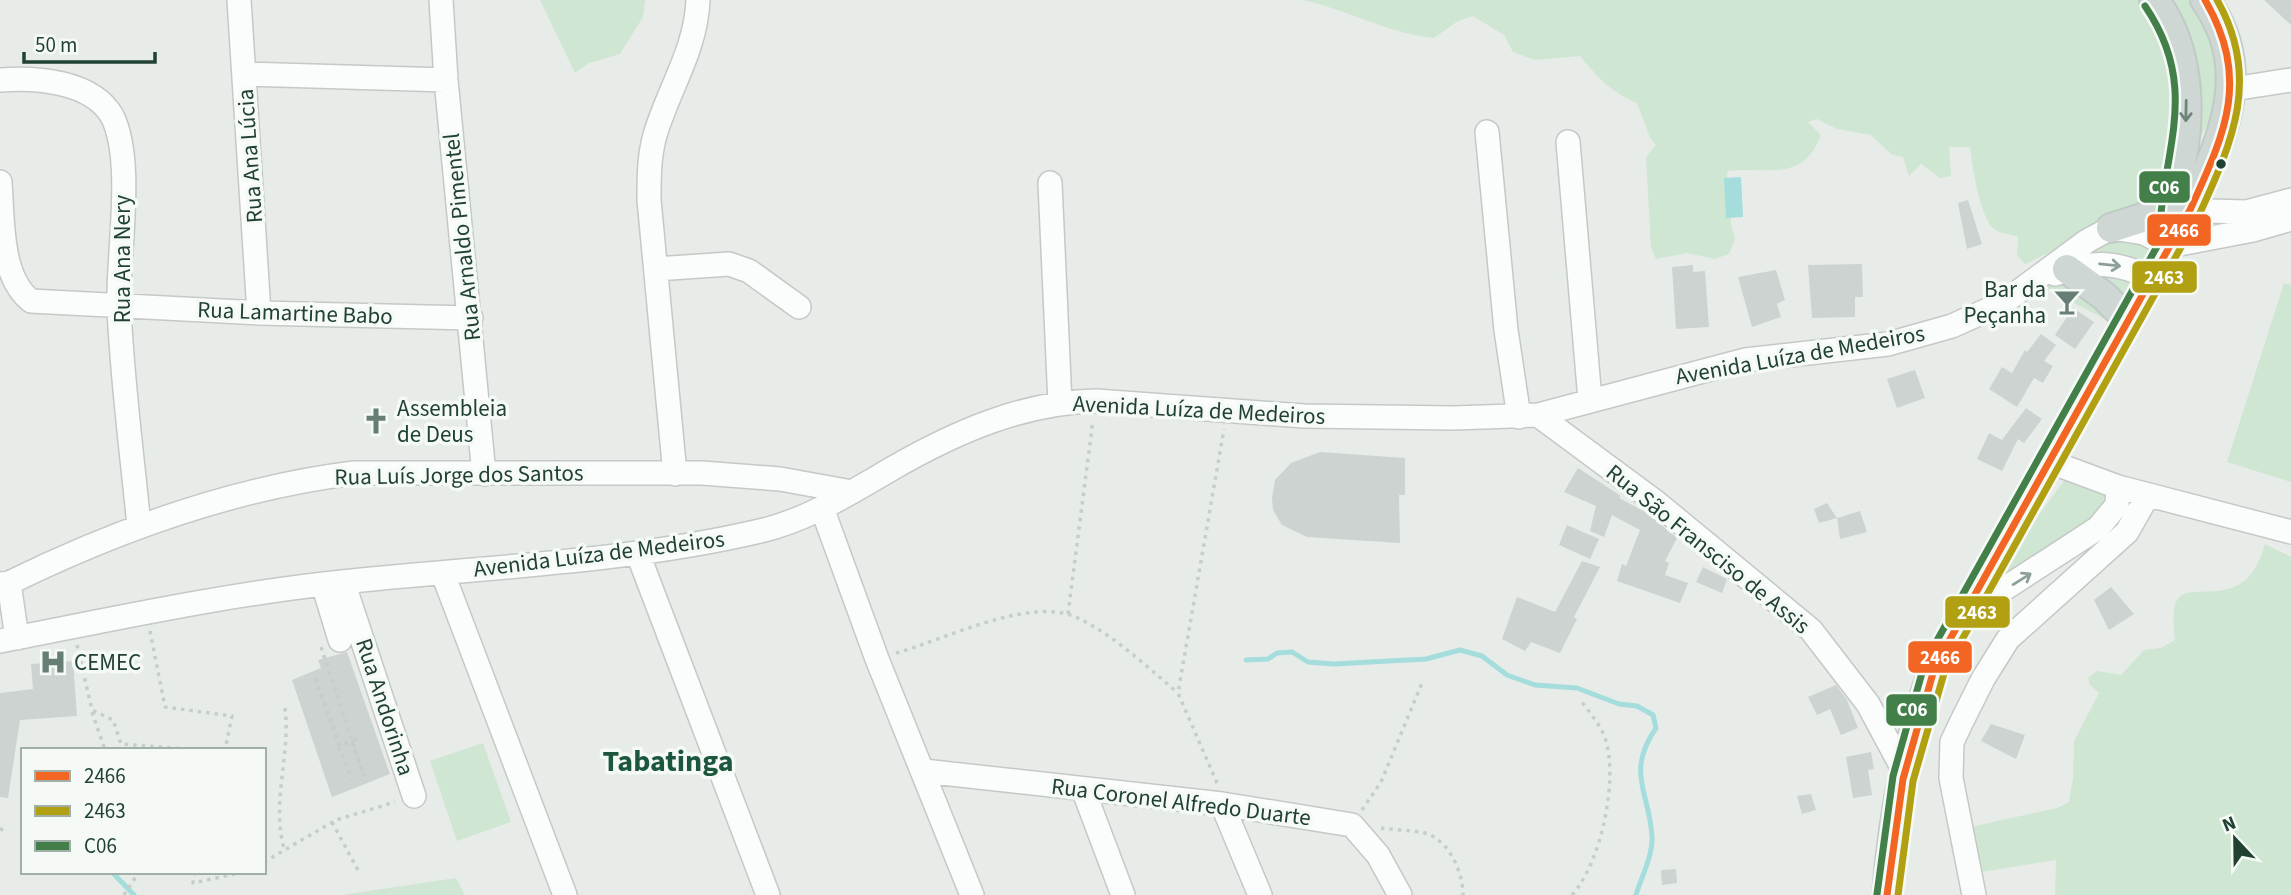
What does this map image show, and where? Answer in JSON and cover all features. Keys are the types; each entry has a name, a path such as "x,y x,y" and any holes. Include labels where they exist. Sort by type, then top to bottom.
{"main road":[{"path":"1887,895 1904,771 1918,711 1931,678 2048,461 2152,279 2169,246 2180,210 2188,108 2179,56 2154,0"},
{"path":"2111,228 2180,210 2214,157 2228,118 2233,89 2227,51 2205,0"},
{"path":"2067,269 2104,296 2127,319"}],"street":[{"name":"Rua Ana Lúcia","path":"239,0 259,313"},
{"name":"Rua Arnaldo Pimentel","path":"441,0 446,80 484,474"},
{"path":"675,474 649,200 650,158 656,133 690,50 698,0"},
{"path":"245,74 446,80"},
{"name":"Rua Ana Nery","path":"0,80 26,78 56,83 94,99 113,118 120,151 122,184 119,306 139,526"},
{"path":"2233,89 2291,80"},
{"path":"1487,132 1506,330 1528,416"},
{"path":"1568,142 1590,400"},
{"name":"Rua Lamartine Babo","path":"0,182 7,268 16,289 31,301 259,313 471,318"},
{"path":"1050,183 1060,403"},
{"path":"2034,282 2087,241 2111,228 2144,233 2169,246 2249,221 2291,200"},
{"path":"2180,210 2249,221 2291,219"},
{"path":"2034,282 2067,269 2110,263 2132,269 2152,279"},
{"path":"656,269 729,264 749,271 799,307"},
{"name":"Avenida Luíza de Medeiros","path":"8,639 333,583 638,554 762,531 822,508 934,445 964,432 999,418 1060,403 1096,401 1328,416 1528,416 1745,360 1888,344 1952,326 2003,303 2034,282"},
{"name":"Rua São Fransciso de Assis","path":"1528,416 1657,503 1811,630 1868,704 1904,771"},
{"path":"2048,461 2148,495 2291,532"},
{"name":"Rua Luís Jorge dos Santos","path":"4,583 139,526 306,479 354,473 752,475 852,492"},
{"path":"1964,615 2098,528 2117,505 2118,486"},
{"path":"1974,895 1951,778 1952,743 2008,639 2127,532 2148,495"},
{"path":"822,508 877,659 972,895"},
{"path":"638,554 768,895"},
{"path":"443,574 565,895"},
{"path":"4,583 8,639"},
{"path":"330,643 333,583"},
{"name":"Rua Andorinha","path":"333,583 414,796"},
{"name":"Rua Coronel Alfredo Duarte","path":"924,771 1224,804 1295,813 1352,825"},
{"path":"1083,789 1123,895"},
{"path":"1224,804 1260,895"},
{"path":"1352,825 1378,855 1400,895"}],"path":[{"path":"1068,615 1096,401"},
{"path":"1178,692 1228,410"},
{"path":"877,659 1026,613 1050,612 1076,617 1115,640 1178,692 1224,804"},
{"path":"146,614 165,707 232,716 225,748"},
{"path":"74,627 92,710 104,748"},
{"path":"330,643 352,741"},
{"path":"327,673 364,776"},
{"path":"315,679 353,780"},
{"path":"1422,683 1381,782 1352,825 1427,834 1442,844 1450,854 1462,879 1463,895"},
{"path":"1572,895 1587,875 1607,810 1609,780 1605,738 1581,701"},
{"path":"285,708 287,728 278,805 280,835 285,852"},
{"path":"92,710 113,720 121,744 173,748"},
{"path":"340,746 352,741"},
{"name":"Rua Andorinha","path":"266,861 332,822 414,796"},
{"path":"332,822 360,874"},
{"path":"124,895 138,874"},
{"path":"195,874 193,883 235,874"}],"green space":[{"path":"540,0 645,0 643,17 620,54 589,63 575,73"},
{"path":"1302,0 2139,0 2154,23 2169,55 2180,113 2160,195 2149,205 2025,264 2017,255 2018,237 1997,231 1986,217 1978,193 1970,147 1949,147 1951,176 1940,178 1921,164 1909,176 1903,157 1891,154 1871,135 1837,129 1817,119 1808,122 1821,135 1804,161 1794,167 1727,171 1731,224 1735,239 1729,254 1715,259 1687,253 1656,259 1651,248 1646,157 1656,145 1650,138 1637,103 1606,84 1580,56 1535,60 1513,52 1504,35 1473,16 1458,21 1434,38 1401,32"},
{"path":"2167,0 2197,0 2218,72 2215,109 2195,149"},
{"path":"2183,205 2116,325 2034,282 2064,257"},
{"path":"2284,283 2291,285 2291,482 2227,462"},
{"path":"2069,474 2111,489 2112,501 2099,515 1983,591"},
{"path":"2265,544 2291,557 2291,895 2055,895 2056,860 1975,873 1966,828 2057,808 2069,802 2074,741 2099,693 2090,685 2088,678 2097,671 2121,675 2144,650 2161,648 2175,640 2174,618 2176,604 2181,596 2224,590 2244,582 2252,572"},
{"path":"483,743 511,822 457,841 430,761"},
{"path":"456,878 465,895 342,895"}],"water":[{"path":"1741,177 1743,217 1726,218 1724,178"}],"building":[{"path":"2264,0 2291,0 2291,25"},
{"path":"1968,200 1982,244 1967,249 1958,203"},
{"path":"1862,264 1863,297 1855,297 1855,317 1812,318 1808,265"},
{"path":"1693,265 1693,272 1705,271 1709,327 1676,329 1672,267"},
{"path":"1776,270 1785,300 1777,304 1781,317 1752,327 1738,277"},
{"path":"2073,308 2094,322 2075,349 2055,335"},
{"path":"2041,334 2056,345 2044,361 2053,366 2043,383 2034,378 2017,407 1989,389 2002,367 2012,373 2025,350 2027,352"},
{"path":"1915,370 1925,398 1897,408 1887,379"},
{"path":"2026,408 2042,419 2024,443 2018,439 2002,471 1977,459 1989,433 2002,440"},
{"path":"1320,452 1405,458 1405,495 1399,495 1400,543 1307,537 1282,525 1273,510 1275,480 1291,463"},
{"path":"1578,468 1621,496 1619,498 1647,513 1677,538 1665,561 1669,563 1665,575 1688,583 1680,603 1617,581 1622,564 1626,566 1640,530 1612,515 1604,537 1590,531 1596,506 1564,492"},
{"path":"1827,503 1837,518 1819,523 1814,509"},
{"path":"1860,511 1867,532 1840,539 1837,518"},
{"path":"1567,525 1599,539 1590,559 1559,545"},
{"path":"1582,561 1600,567 1574,617 1577,619 1560,653 1531,642 1525,651 1502,639 1517,597 1555,612"},
{"path":"1703,567 1727,579 1722,593 1696,582"},
{"path":"2111,587 2134,614 2109,630 2094,600"},
{"path":"347,652 390,774 332,797 292,680 321,668 318,660"},
{"path":"73,661 77,716 20,720 8,798 0,797 0,693 33,689 31,664"},
{"path":"1836,685 1847,700 1858,728 1841,735 1830,709 1817,715 1808,697"},
{"path":"1991,724 2025,735 2016,759 1981,741"},
{"path":"1871,752 1874,769 1868,770 1872,795 1853,798 1846,757"},
{"path":"1811,794 1816,810 1802,814 1797,796"},
{"path":"1676,869 1677,883 1662,885 1661,870"}],"waterway":[{"path":"1246,660 1268,659 1277,653 1292,652 1308,662 1334,664 1426,659 1460,650 1482,656 1507,675 1535,685 1577,688 1619,704 1637,706 1653,715 1656,728 1642,758 1641,771 1652,844 1636,895"},
{"path":"114,874 134,895"}],"transit line":[{"name":"2466","path":"1887,895 1903,779 1935,666 2190,210 2214,156 2228,106 2230,81 2227,56 2219,29 2205,0"},
{"name":"2463","path":"1898,895 1913,781 1945,670 2199,215 2222,161 2237,109 2240,82 2238,56 2230,28 2217,0"},
{"name":"C06","path":"1877,894 1893,776 1925,662 2159,243 2175,95 2172,66 2162,37 2145,6"}],"place":[{"name":"Bar da Peçanha","path":"2067,302"},
{"name":"Assembleia de Deus","path":"376,421"},
{"name":"CEMEC","path":"53,662"}],"district":[{"name":"Tabatinga","path":"668,761"}]}
